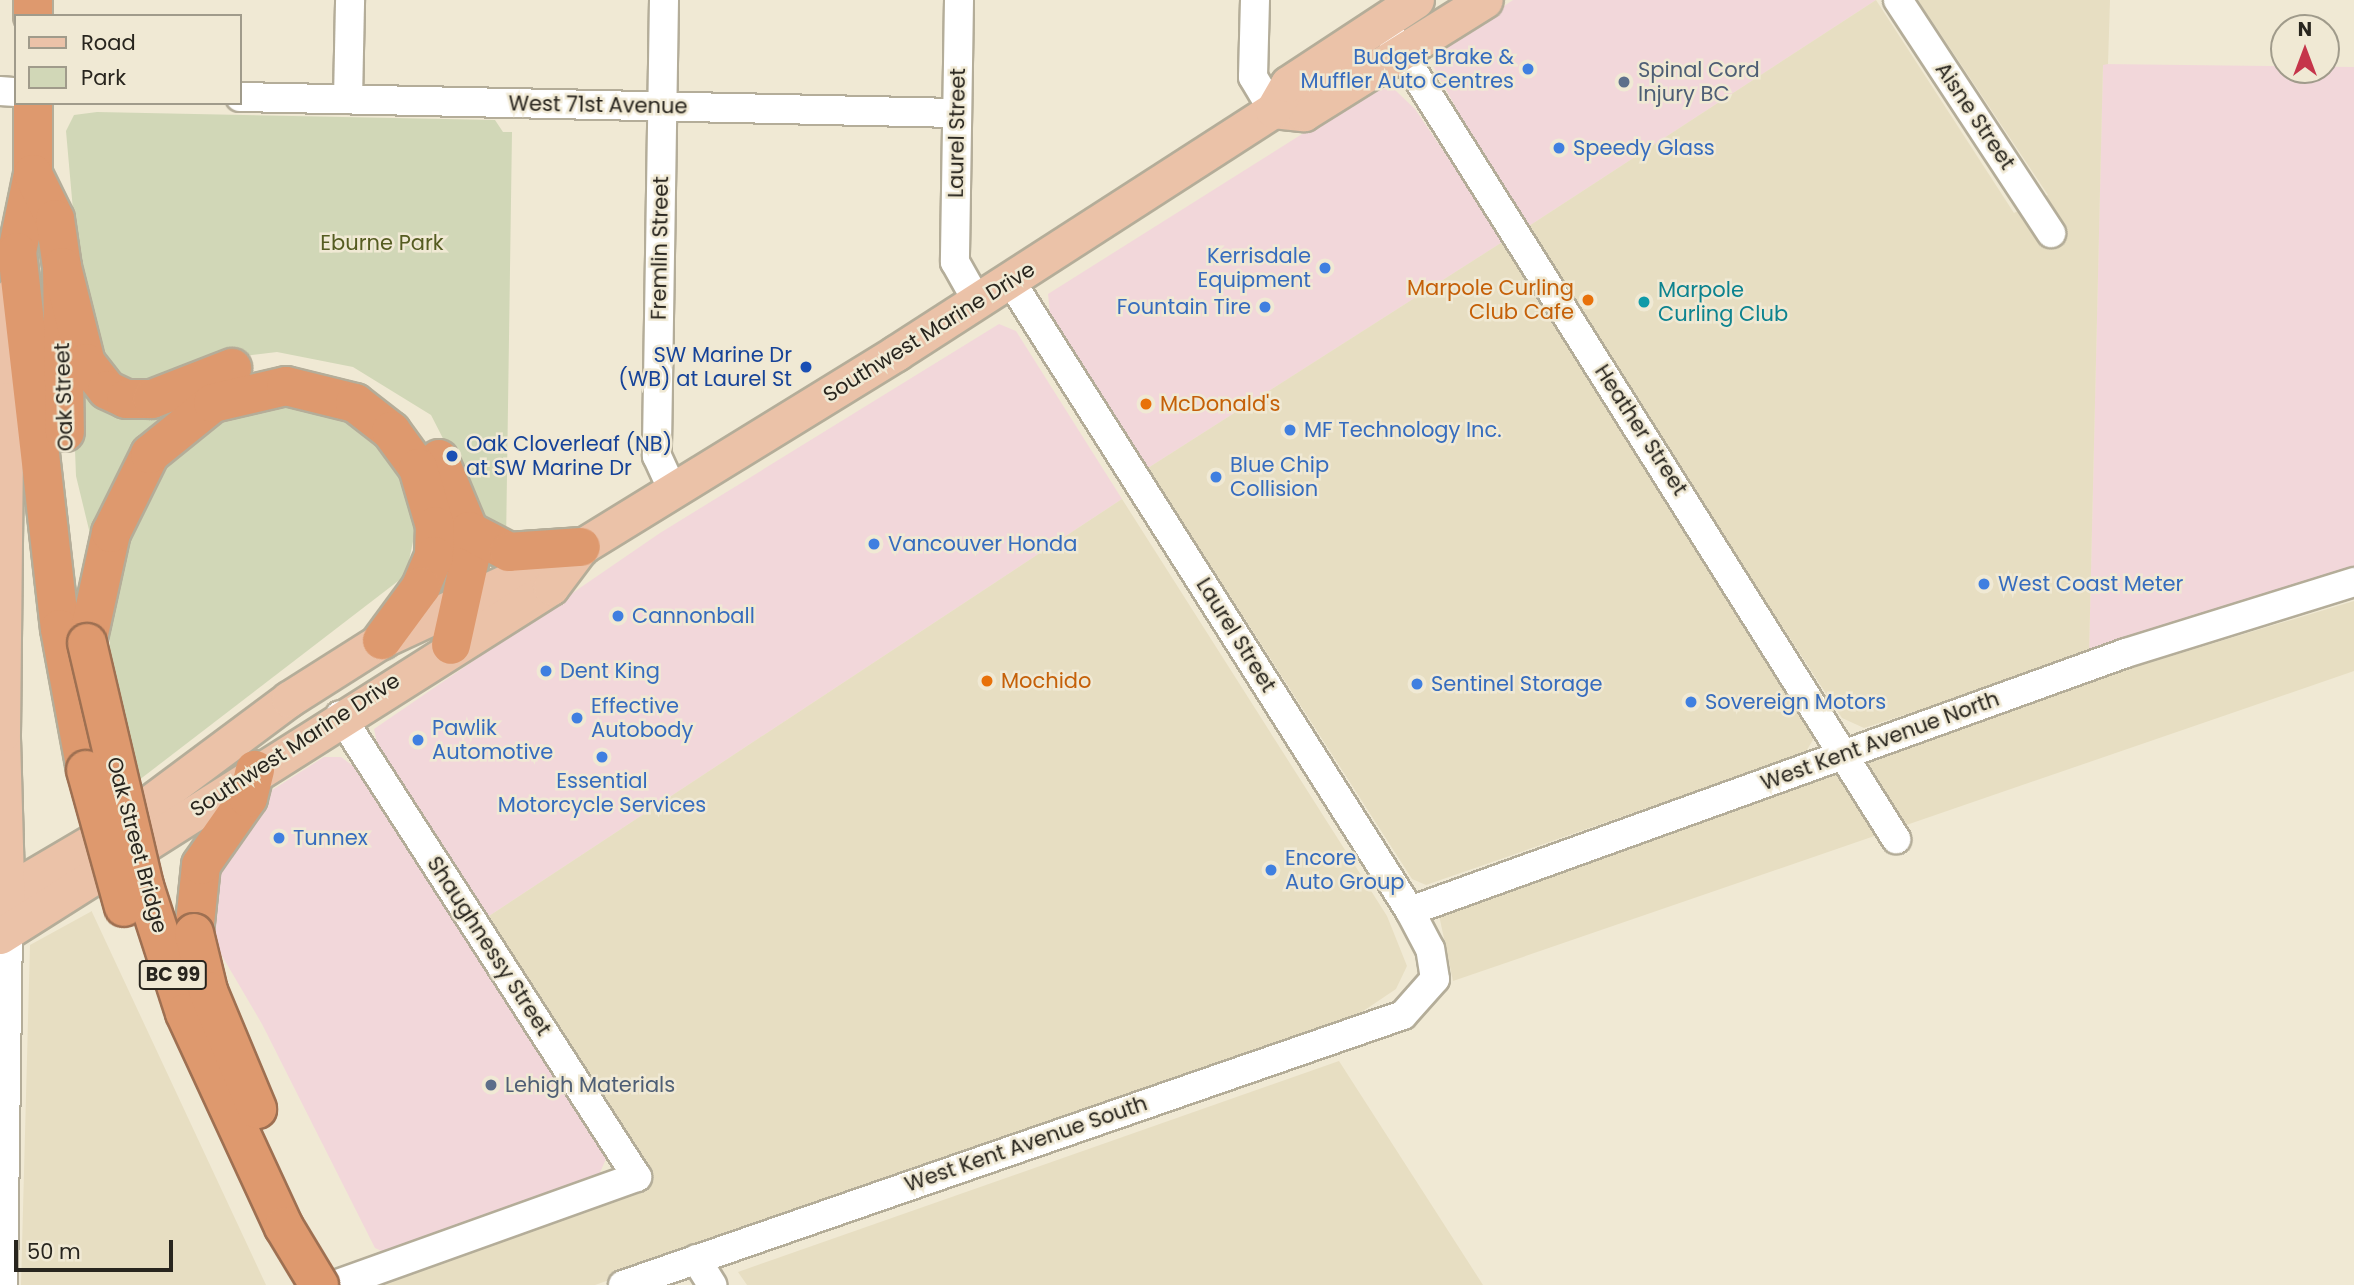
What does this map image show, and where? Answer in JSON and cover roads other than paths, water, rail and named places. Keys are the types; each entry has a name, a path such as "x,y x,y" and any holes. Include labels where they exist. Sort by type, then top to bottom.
{"highway":[{"name":"Oak Street","path":"33,105 33,174 17,252 80,630"},
{"name":"Oak Street","path":"33,174 55,219 62,267 66,463 80,630"},
{"path":"62,267 86,363 107,390 126,399 152,399 265,362 310,363 348,373 386,394 428,439 469,531 464,597 451,645"},
{"path":"80,630 121,503 150,454 213,403 286,386 355,403 391,431 418,468 433,518 434,556 421,587 382,640"},
{"path":"469,531 509,552 581,547"},
{"name":"Oak Street Bridge","path":"80,630 99,822 163,1020 205,1121 290,1285"},
{"name":"Oak Street Bridge","path":"80,630 144,886 185,1013 284,1227 319,1285"},
{"path":"255,770 248,798 201,865 194,933 237,1065 347,1285"}],"main road":[{"name":"Southwest Marine Drive","path":"2,895 116,828 289,699 382,640 464,597 581,547 674,493 1273,110 1287,84 1416,0"},
{"path":"1273,110 1304,113 1485,0"},
{"name":"Oak Street","path":"4,933 2,545 6,366 17,252"},
{"name":"Southwest Marine Drive","path":"4,933 340,715 451,645 551,587 581,547"}],"street":[{"path":"348,99 350,0"},
{"name":"Fremlin Street","path":"664,0 657,456 674,493"},
{"name":"Laurel Street","path":"959,0 955,262 977,301"},
{"path":"1255,0 1253,77 1273,110"},
{"name":"Aisne Street","path":"1898,0 2051,233"},
{"name":"Heather Street","path":"1382,22 1846,753 1896,839"},
{"name":"West 71st Avenue","path":"242,97 957,113"},
{"name":"Laurel Street","path":"1010,280 1410,911 1433,962 1435,979 1425,997"},
{"name":"West Kent Avenue North","path":"1410,911 2126,653 2354,582"},
{"name":"Shaughnessy Street","path":"335,1285 637,1177 340,715"},
{"name":"Oak Street","path":"3,1285 4,933"},
{"name":"West Kent Avenue South","path":"623,1285 1403,1015 1425,997"},
{"path":"696,1259 712,1285"}],"place":[{"name":"Budget Brake & Muffler Auto Centres","path":"1528,69"},
{"name":"Spinal Cord Injury BC","path":"1624,82"},
{"name":"Speedy Glass","path":"1559,148"},
{"name":"Kerrisdale Equipment","path":"1325,268"},
{"name":"Marpole Curling Club Cafe","path":"1588,300"},
{"name":"Marpole Curling Club","path":"1644,302"},
{"name":"Fountain Tire","path":"1265,307"},
{"name":"SW Marine Dr (WB) at Laurel St","path":"806,367"},
{"name":"McDonald's","path":"1146,404"},
{"name":"MF Technology Inc.","path":"1290,430"},
{"name":"Oak Cloverleaf (NB) at SW Marine Dr","path":"452,456"},
{"name":"Blue Chip Collision","path":"1216,477"},
{"name":"Vancouver Honda","path":"874,544"},
{"name":"West Coast Meter","path":"1984,584"},
{"name":"Cannonball","path":"618,616"},
{"name":"Dent King","path":"546,671"},
{"name":"Mochido","path":"987,681"},
{"name":"Sentinel Storage","path":"1417,684"},
{"name":"Sovereign Motors","path":"1691,702"},
{"name":"Effective Autobody","path":"577,718"},
{"name":"Pawlik Automotive","path":"418,740"},
{"name":"Essential Motorcycle Services","path":"602,757"},
{"name":"Tunnex","path":"279,838"},
{"name":"Encore Auto Group","path":"1271,870"},
{"name":"Lehigh Materials","path":"491,1085"}],"park label":[{"name":"Eburne Park","path":"382,243"}]}
